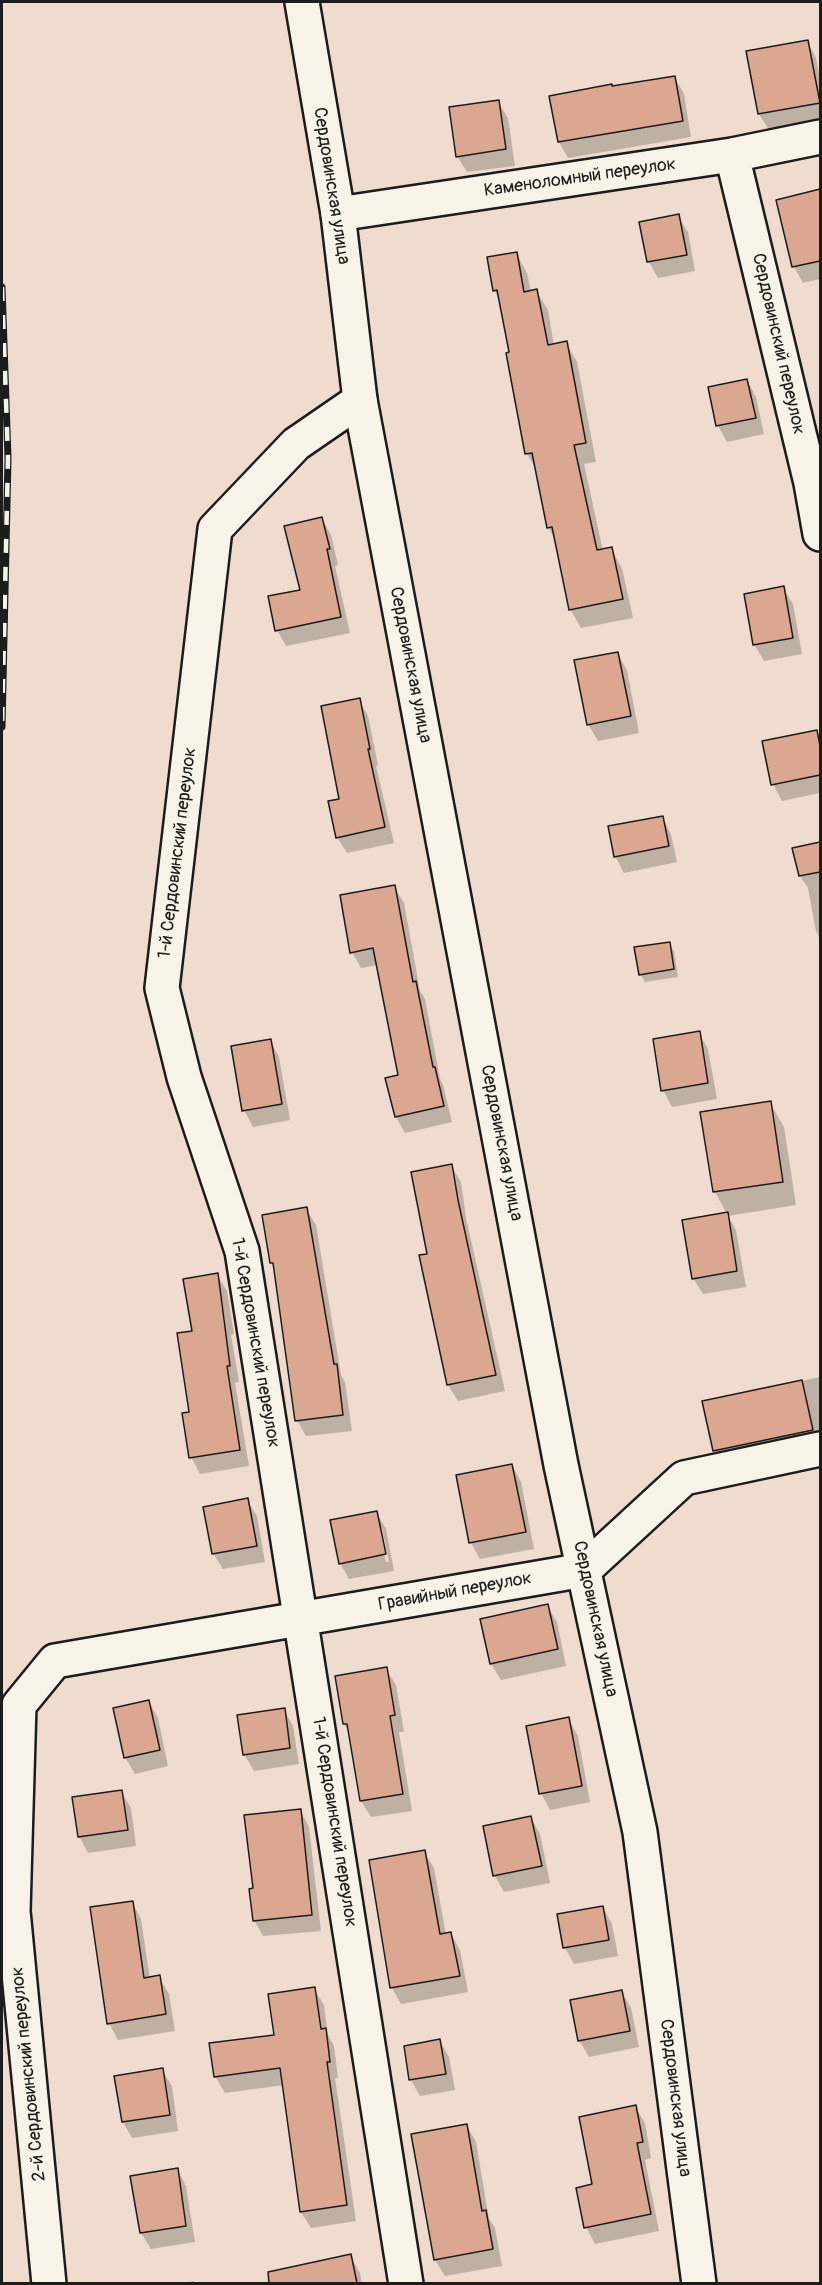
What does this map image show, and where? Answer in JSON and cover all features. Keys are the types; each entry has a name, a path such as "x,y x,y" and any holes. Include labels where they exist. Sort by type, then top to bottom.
{"street":[{"name":"Сердовинская улица","path":"302,2 338,214 360,400 561,1465 640,1832 699,2283"},
{"name":"Каменоломный переулок","path":"338,214 732,155 820,137"},
{"name":"Сердовинский переулок","path":"732,155 811,483 820,534"},
{"name":"1-й Сердовинский переулок","path":"360,400 296,444 215,529 162,988 184,1077 242,1251 406,2283"},
{"path":"584,1570 684,1478 820,1449"},
{"name":"Гравийный переулок","path":"55,1661 584,1570"},
{"name":"2-й Сердовинский переулок","path":"49,2283 13,1911 19,1705 55,1661"}],"building":[{"path":"808,40 820,103 758,114 746,51"},
{"path":"675,76 683,121 558,142 549,96 612,84 612,86"},
{"path":"499,100 506,149 456,157 449,107"},
{"path":"820,189 820,261 792,267 776,200"},
{"path":"679,214 687,255 647,262 639,222"},
{"path":"517,252 524,292 537,289 548,345 567,341 586,443 574,445 597,550 612,547 623,599 569,610 552,527 547,528 532,453 525,454 506,353 509,352 497,290 493,291 487,257"},
{"path":"747,379 756,418 716,426 708,387"},
{"path":"322,517 330,549 327,549 341,617 275,631 268,596 300,590 284,526"},
{"path":"784,586 793,638 753,645 744,594"},
{"path":"618,652 631,716 587,725 574,660"},
{"path":"360,698 370,749 368,749 385,827 336,838 328,801 339,799 321,706"},
{"path":"817,730 820,746 820,775 771,785 762,741"},
{"path":"663,816 669,846 614,857 608,826"},
{"path":"820,842 820,872 799,876 792,848"},
{"path":"395,885 413,982 416,981 433,1067 435,1067 444,1106 395,1117 385,1078 398,1075 373,948 350,953 340,895"},
{"path":"670,942 674,969 639,975 634,947"},
{"path":"700,1031 708,1083 661,1091 653,1039"},
{"path":"271,1039 282,1104 242,1111 231,1046"},
{"path":"771,1101 783,1182 713,1192 700,1112"},
{"path":"452,1164 496,1375 447,1385 419,1255 427,1254 411,1172"},
{"path":"307,1207 334,1364 337,1364 343,1415 295,1421 273,1263 270,1263 262,1215"},
{"path":"728,1212 737,1271 692,1279 682,1220"},
{"path":"218,1273 230,1366 227,1366 240,1450 189,1458 182,1413 189,1412 177,1333 192,1331 183,1279"},
{"path":"802,1380 813,1430 713,1451 702,1401"},
{"path":"512,1464 526,1532 469,1543 456,1475"},
{"path":"248,1498 257,1546 212,1554 203,1507"},
{"path":"377,1511 386,1554 339,1564 330,1520"},
{"path":"548,1604 558,1649 490,1664 480,1619"},
{"path":"387,1667 395,1715 390,1716 403,1794 360,1801 347,1724 343,1724 335,1676"},
{"path":"149,1700 160,1750 124,1758 113,1708"},
{"path":"285,1708 290,1748 243,1755 237,1715"},
{"path":"569,1717 582,1786 539,1794 526,1726"},
{"path":"122,1790 128,1830 78,1837 72,1797"},
{"path":"301,1809 312,1915 253,1921 249,1889 253,1888 244,1815"},
{"path":"531,1816 542,1866 493,1876 483,1826"},
{"path":"425,1850 440,1934 451,1932 460,1976 390,1988 369,1860"},
{"path":"133,1901 144,1978 160,1975 166,2014 107,2024 90,1907"},
{"path":"603,1906 609,1940 563,1948 557,1914"},
{"path":"315,1987 321,2029 326,2028 330,2062 327,2062 347,2205 300,2212 280,2068 214,2077 209,2043 274,2035 268,1994"},
{"path":"622,1990 630,2031 578,2041 570,2000"},
{"path":"440,2039 446,2074 409,2080 404,2046"},
{"path":"163,2068 170,2115 122,2122 114,2076"},
{"path":"636,2105 643,2142 637,2143 651,2214 584,2228 576,2188 592,2184 579,2117"},
{"path":"467,2124 482,2211 486,2210 493,2249 434,2260 411,2134"},
{"path":"178,2168 186,2226 140,2233 130,2176"},
{"path":"351,2254 357,2283 269,2283 268,2272"}],"railway":[{"path":"2,287 8,458 2,727"}]}
